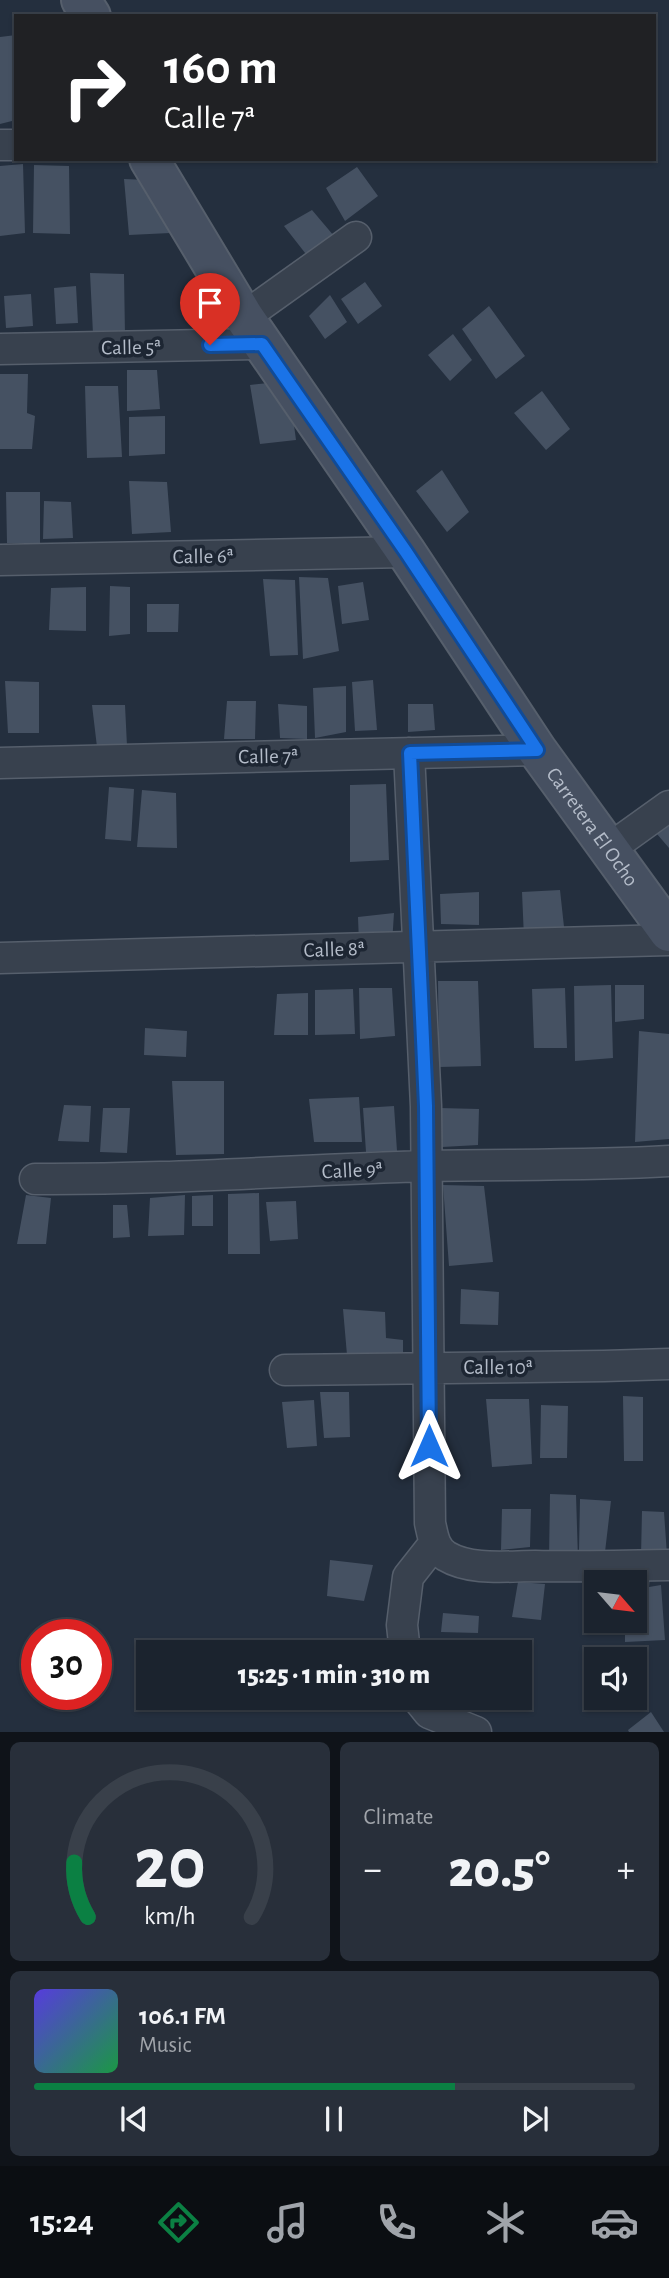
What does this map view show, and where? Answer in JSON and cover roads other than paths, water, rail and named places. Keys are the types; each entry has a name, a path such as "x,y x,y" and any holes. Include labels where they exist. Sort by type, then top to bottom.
{"street":[{"name":"Carretera El Ocho","path":"150,161 253,331 406,552 537,750 669,932"},
{"path":"253,331 356,237"},
{"name":"Calle 5ª","path":"0,349 253,331"},
{"name":"Calle 6ª","path":"0,560 406,552"},
{"name":"Calle 7ª","path":"0,763 537,750"},
{"path":"410,753 420,947 426,1166 430,1523 434,1544 443,1554 458,1562 483,1566 669,1565"},
{"path":"609,849 669,806"},
{"name":"Calle 8ª","path":"0,958 669,940"},
{"name":"Calle 9ª","path":"36,1179 122,1180 426,1166 615,1165 669,1161"},
{"name":"Calle 10ª","path":"285,1370 669,1364"},
{"path":"404,1640 402,1625 408,1577 434,1544"},
{"path":"427,1710 476,1732"}]}
